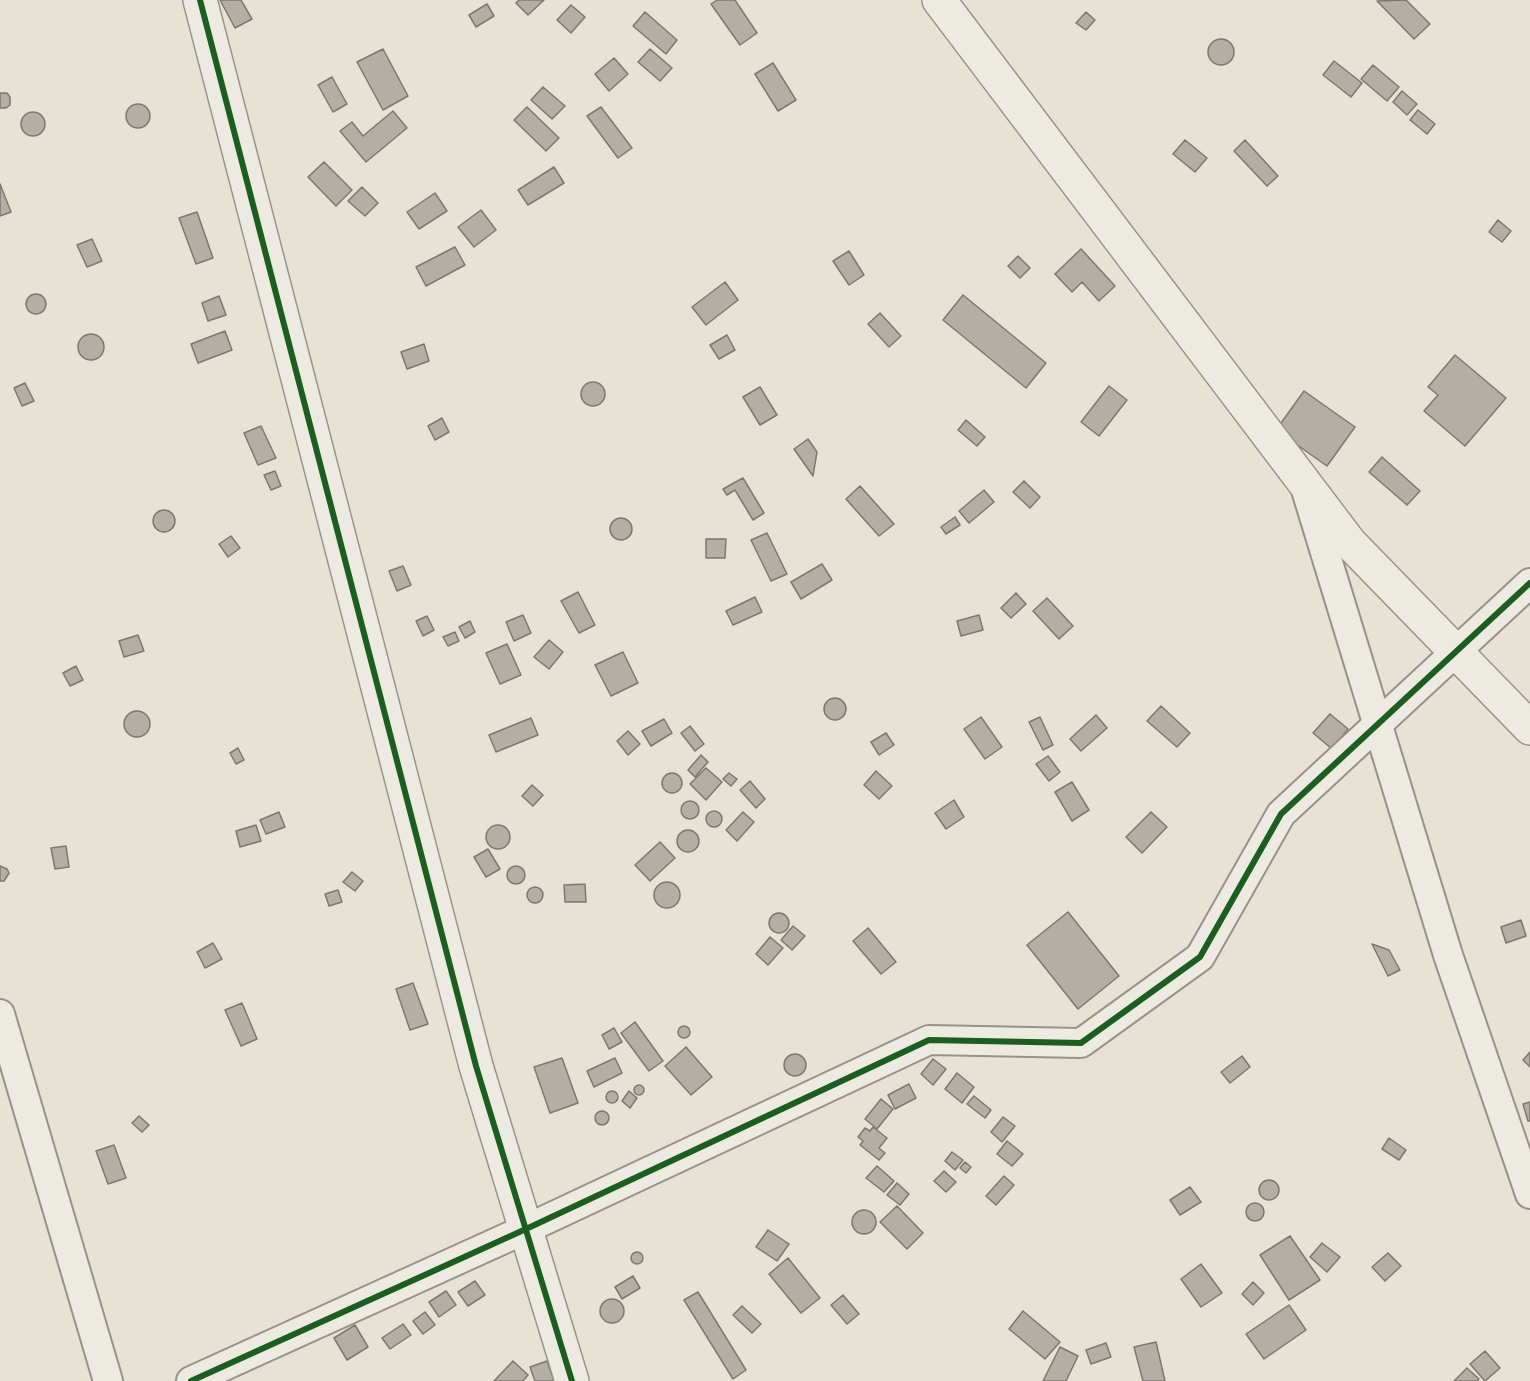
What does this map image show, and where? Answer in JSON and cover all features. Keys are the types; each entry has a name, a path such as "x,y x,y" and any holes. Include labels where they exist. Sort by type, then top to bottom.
{"street":[{"path":"200,0 476,1066 572,1381"},
{"path":"939,0 1350,543 1530,728"},
{"path":"1304,481 1448,954 1530,1194"},
{"path":"191,1381 526,1229 929,1040 1081,1043 1200,957 1281,814 1530,583"},
{"path":"0,1014 108,1381"}],"building":[{"path":"220,0 241,0 252,19 235,28"},
{"path":"519,0 544,0 528,15 516,3"},
{"path":"717,0 735,0 757,33 740,45 711,4"},
{"path":"1406,0 1430,24 1414,39 1377,1"},
{"path":"487,4 494,16 476,27 469,15"},
{"path":"571,5 585,17 571,33 557,20"},
{"path":"645,12 677,40 666,54 633,26"},
{"path":"1086,12 1095,20 1086,30 1076,23"},
{"path":"1221,39 1230,43 1234,52 1230,61 1221,65 1212,61 1208,52 1212,43"},
{"path":"383,49 408,96 383,110 357,62"},
{"path":"650,49 672,68 660,81 638,62"},
{"path":"614,58 628,74 609,91 595,74"},
{"path":"1334,61 1362,83 1351,97 1323,75"},
{"path":"773,63 796,100 778,111 755,74"},
{"path":"1373,65 1399,87 1387,101 1361,79"},
{"path":"332,77 347,104 333,112 318,85"},
{"path":"543,87 565,106 552,119 531,100"},
{"path":"1402,91 1417,104 1407,115 1393,102"},
{"path":"0,93 7,93 10,97 10,105 6,108 0,108"},
{"path":"138,104 146,108 150,116 146,124 138,128 130,124 126,116 130,108"},
{"path":"527,107 559,138 546,151 514,120"},
{"path":"601,107 632,148 618,158 587,116"},
{"path":"1418,110 1435,124 1427,134 1410,120"},
{"path":"393,111 407,128 366,162 340,131 352,122 363,136"},
{"path":"33,112 41,116 45,124 41,132 33,136 25,132 21,124 25,116"},
{"path":"1185,140 1207,158 1195,172 1173,154"},
{"path":"1245,140 1278,176 1267,186 1234,151"},
{"path":"324,162 352,190 336,206 308,177"},
{"path":"554,167 564,183 528,205 518,190"},
{"path":"0,184 11,212 0,216"},
{"path":"362,187 378,203 365,216 348,201"},
{"path":"435,193 447,211 419,229 407,212"},
{"path":"481,210 496,230 474,247 458,227"},
{"path":"197,212 213,258 196,264 179,218"},
{"path":"1498,220 1511,231 1502,242 1489,232"},
{"path":"92,239 102,261 87,267 77,245"},
{"path":"455,247 465,265 426,286 416,267"},
{"path":"1081,249 1115,286 1099,301 1082,282 1072,292 1055,274"},
{"path":"849,251 864,275 849,285 833,261"},
{"path":"1018,256 1030,268 1020,278 1008,266"},
{"path":"725,282 738,300 706,325 692,307"},
{"path":"36,294 43,297 46,304 43,311 36,314 29,311 26,304 29,297"},
{"path":"963,295 1046,363 1026,388 943,320"},
{"path":"219,296 226,315 208,321 202,303"},
{"path":"880,313 901,336 889,347 868,324"},
{"path":"225,331 232,350 198,363 191,344"},
{"path":"91,334 100,338 104,347 100,356 91,360 82,356 78,347 82,338"},
{"path":"727,335 735,350 719,359 710,345"},
{"path":"424,344 429,361 407,369 401,352"},
{"path":"1455,355 1506,398 1465,446 1424,411 1438,395 1428,387"},
{"path":"593,382 602,385 605,394 602,403 593,406 584,403 581,394 584,385"},
{"path":"25,383 34,401 22,406 14,388"},
{"path":"1109,386 1127,400 1099,436 1081,422"},
{"path":"760,387 777,415 760,425 743,397"},
{"path":"1304,391 1355,427 1327,466 1276,430"},
{"path":"442,418 449,432 435,440 428,426"},
{"path":"966,420 985,437 977,446 958,430"},
{"path":"261,426 276,458 258,465 244,433"},
{"path":"808,439 817,452 813,476 794,449"},
{"path":"1382,457 1420,491 1407,505 1369,472"},
{"path":"275,471 281,486 271,490 264,475"},
{"path":"743,478 764,513 753,520 735,490 727,495 723,489"},
{"path":"1024,481 1040,497 1030,508 1013,492"},
{"path":"860,486 894,524 879,536 846,499"},
{"path":"984,490 994,502 969,523 959,511"},
{"path":"164,510 172,513 175,521 172,529 164,532 156,529 153,521 156,513"},
{"path":"955,517 960,525 946,534 941,527"},
{"path":"621,518 629,521 632,529 629,537 621,540 613,537 610,529 613,521"},
{"path":"767,533 787,574 771,581 751,540"},
{"path":"231,536 240,548 228,557 219,544"},
{"path":"706,539 726,539 725,558 706,558"},
{"path":"822,564 832,580 801,599 791,582"},
{"path":"403,566 411,585 397,591 389,571"},
{"path":"578,592 595,625 579,633 561,601"},
{"path":"1016,593 1026,604 1011,618 1001,608"},
{"path":"755,597 762,612 733,625 726,611"},
{"path":"1047,598 1073,626 1059,639 1033,611"},
{"path":"523,615 531,633 514,641 506,622"},
{"path":"979,615 983,630 961,636 957,621"},
{"path":"427,616 434,630 423,636 416,621"},
{"path":"470,621 475,632 465,638 459,627"},
{"path":"455,632 459,641 448,646 443,637"},
{"path":"138,635 144,651 124,657 119,641"},
{"path":"549,640 563,652 549,669 534,657"},
{"path":"507,644 521,675 500,684 486,653"},
{"path":"623,652 638,683 611,696 595,665"},
{"path":"76,666 83,680 70,686 63,673"},
{"path":"835,698 843,701 846,709 843,717 835,720 827,717 824,709 827,701"},
{"path":"1161,706 1190,733 1177,747 1147,721"},
{"path":"137,711 146,715 150,724 146,733 137,737 128,733 124,724 128,715"},
{"path":"1330,714 1348,729 1332,749 1313,733"},
{"path":"1096,715 1107,728 1081,751 1070,739"},
{"path":"981,717 1002,747 985,759 964,729"},
{"path":"1040,717 1053,745 1043,750 1029,722"},
{"path":"531,718 538,735 496,752 489,735"},
{"path":"664,719 672,733 651,746 642,731"},
{"path":"690,726 704,744 695,751 681,733"},
{"path":"628,731 640,744 628,755 617,741"},
{"path":"886,733 894,745 879,755 871,742"},
{"path":"238,748 244,760 236,764 230,753"},
{"path":"701,755 708,762 695,777 688,770"},
{"path":"1048,756 1060,772 1049,781 1036,764"},
{"path":"706,768 722,782 706,800 690,784"},
{"path":"876,771 892,786 879,799 864,785"},
{"path":"672,773 679,776 682,783 679,790 672,793 665,790 662,783 665,776"},
{"path":"729,773 737,779 731,786 723,779"},
{"path":"750,781 765,799 756,808 740,790"},
{"path":"1072,782 1089,810 1072,821 1055,792"},
{"path":"532,785 543,795 533,806 522,796"},
{"path":"954,800 964,817 946,829 935,813"},
{"path":"690,801 696,804 699,810 696,816 690,819 684,816 681,810 684,804"},
{"path":"711,811 717,811 722,819 720,825 711,827 706,822 706,816"},
{"path":"279,812 285,827 266,834 260,820"},
{"path":"743,812 754,822 737,841 726,830"},
{"path":"1151,812 1167,827 1142,853 1126,837"},
{"path":"256,825 261,841 240,847 236,831"},
{"path":"498,825 507,828 510,837 507,846 498,849 489,846 486,837 489,828"},
{"path":"688,830 696,833 699,841 696,849 688,852 680,849 677,841 680,833"},
{"path":"660,842 675,858 650,881 635,865"},
{"path":"66,846 69,867 55,869 51,848"},
{"path":"488,849 500,869 486,877 474,857"},
{"path":"0,866 7,869 9,873 4,881 0,881"},
{"path":"516,866 522,869 525,875 522,881 516,884 510,881 507,875 510,869"},
{"path":"352,872 363,881 355,891 343,882"},
{"path":"667,882 677,885 680,895 677,905 667,908 657,905 654,895 657,885"},
{"path":"585,884 586,902 565,902 564,885"},
{"path":"535,887 541,889 543,895 541,901 535,903 529,901 527,895 529,889"},
{"path":"338,890 342,902 329,906 325,894"},
{"path":"1068,912 1119,976 1078,1009 1027,945"},
{"path":"779,913 786,916 789,923 786,930 779,933 772,930 769,923 772,916"},
{"path":"1521,920 1526,936 1506,943 1501,927"},
{"path":"793,926 805,936 792,950 781,940"},
{"path":"868,928 896,962 881,974 853,941"},
{"path":"770,937 783,948 768,965 756,954"},
{"path":"213,943 222,959 205,968 197,952"},
{"path":"1372,944 1389,950 1400,970 1388,976"},
{"path":"413,983 428,1024 410,1030 396,989"},
{"path":"242,1003 257,1039 241,1046 225,1010"},
{"path":"635,1022 663,1061 649,1071 621,1033"},
{"path":"686,1026 690,1032 686,1038 682,1038 678,1030"},
{"path":"614,1028 622,1042 609,1049 602,1035"},
{"path":"686,1047 712,1077 691,1095 665,1066"},
{"path":"1530,1052 1530,1067 1523,1060"},
{"path":"795,1054 803,1057 806,1065 803,1073 795,1076 787,1073 784,1065 787,1057"},
{"path":"1242,1056 1250,1067 1230,1083 1221,1072"},
{"path":"562,1058 578,1103 550,1113 534,1067"},
{"path":"615,1058 622,1073 594,1087 587,1071"},
{"path":"933,1059 946,1069 933,1085 921,1074"},
{"path":"957,1073 974,1087 962,1103 945,1089"},
{"path":"909,1084 916,1098 895,1109 888,1095"},
{"path":"639,1085 643,1086 643,1094 639,1095 635,1094 634,1090 635,1086"},
{"path":"612,1091 618,1097 612,1103 606,1097"},
{"path":"629,1091 637,1098 630,1108 622,1101"},
{"path":"974,1096 991,1110 985,1118 967,1104"},
{"path":"881,1099 893,1109 877,1129 865,1119"},
{"path":"1530,1102 1530,1121 1528,1121 1523,1104"},
{"path":"602,1111 607,1113 609,1118 607,1123 602,1125 597,1123 595,1118 597,1113"},
{"path":"139,1116 149,1125 142,1132 132,1123"},
{"path":"1003,1117 1015,1126 1002,1142 991,1132"},
{"path":"873,1127 887,1138 879,1148 885,1153 879,1160 860,1145 863,1141 858,1137 865,1128 870,1131"},
{"path":"1389,1138 1406,1150 1399,1160 1382,1149"},
{"path":"1007,1141 1023,1154 1012,1166 997,1154"},
{"path":"114,1145 126,1178 108,1184 96,1151"},
{"path":"952,1152 963,1160 955,1170 945,1161"},
{"path":"965,1162 971,1167 966,1173 960,1168"},
{"path":"877,1166 894,1181 884,1192 866,1178"},
{"path":"944,1171 956,1182 946,1192 934,1181"},
{"path":"1004,1176 1014,1185 996,1205 986,1196"},
{"path":"1265,1180 1273,1180 1279,1186 1279,1194 1273,1200 1265,1200 1259,1194 1259,1186"},
{"path":"897,1183 909,1194 900,1205 887,1195"},
{"path":"1190,1187 1201,1202 1180,1215 1170,1200"},
{"path":"1255,1203 1261,1206 1264,1212 1261,1218 1255,1221 1249,1218 1246,1212 1249,1206"},
{"path":"897,1206 923,1233 907,1249 880,1222"},
{"path":"864,1210 873,1213 876,1222 873,1231 864,1234 855,1231 852,1222 855,1213"},
{"path":"768,1230 789,1244 777,1261 756,1247"},
{"path":"1290,1236 1320,1280 1289,1300 1260,1255"},
{"path":"1322,1243 1340,1257 1327,1272 1310,1257"},
{"path":"639,1252 643,1258 639,1264 635,1264 631,1256"},
{"path":"1388,1253 1401,1266 1385,1281 1372,1267"},
{"path":"788,1258 820,1298 801,1313 769,1274"},
{"path":"1201,1264 1222,1293 1201,1307 1181,1279"},
{"path":"633,1276 640,1288 622,1299 615,1287"},
{"path":"475,1281 485,1295 468,1306 458,1292"},
{"path":"1253,1282 1264,1293 1253,1305 1242,1294"},
{"path":"446,1291 456,1305 439,1317 429,1302"},
{"path":"698,1292 746,1370 733,1379 684,1300"},
{"path":"843,1295 859,1314 847,1324 831,1305"},
{"path":"612,1299 617,1300 623,1306 623,1316 617,1322 612,1323 607,1322 601,1316 600,1311 601,1306 607,1300"},
{"path":"1289,1305 1306,1330 1264,1359 1246,1334"},
{"path":"742,1306 761,1324 752,1333 733,1315"},
{"path":"1023,1311 1060,1342 1045,1359 1009,1329"},
{"path":"425,1312 435,1325 423,1334 413,1321"},
{"path":"403,1324 411,1335 390,1349 382,1338"},
{"path":"355,1325 368,1347 347,1360 334,1338"},
{"path":"1156,1342 1165,1381 1143,1381 1134,1347"},
{"path":"1106,1343 1111,1357 1091,1364 1086,1350"},
{"path":"1060,1347 1078,1356 1066,1381 1043,1381"},
{"path":"1485,1351 1500,1368 1485,1381 1470,1364"},
{"path":"513,1361 528,1375 523,1381 494,1381"},
{"path":"547,1361 554,1381 535,1381 530,1367"},
{"path":"1467,1368 1479,1379 1477,1381 1454,1381"}],"cycle path":[{"path":"200,0 476,1066 572,1381"},
{"path":"191,1381 526,1229 929,1040 1081,1043 1200,957 1281,814 1530,583"}]}
